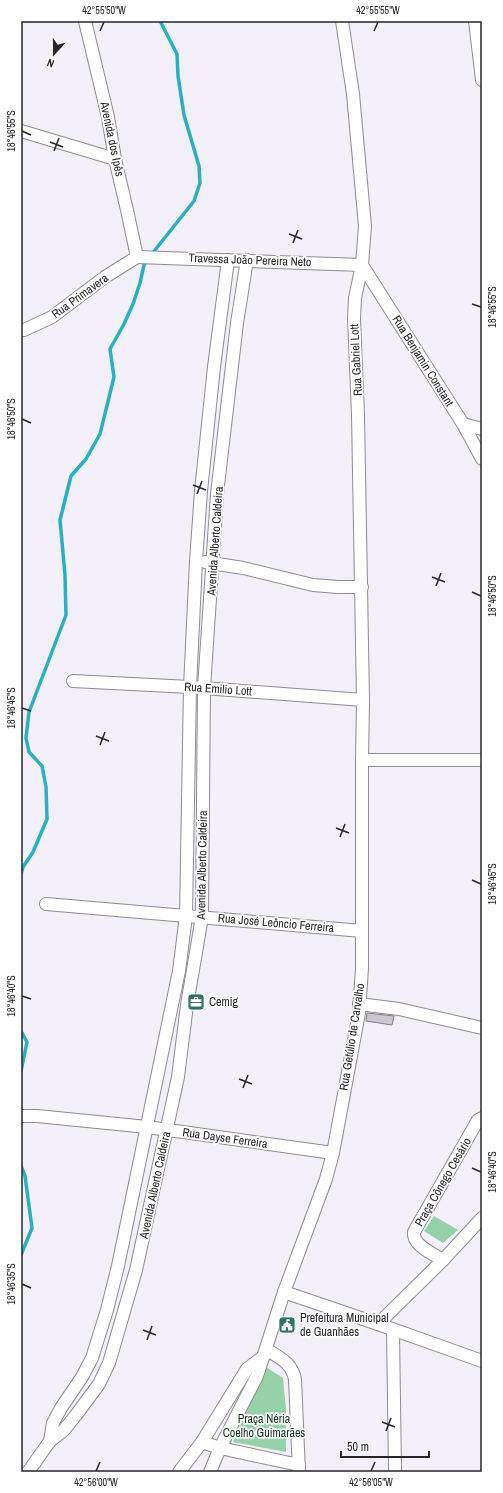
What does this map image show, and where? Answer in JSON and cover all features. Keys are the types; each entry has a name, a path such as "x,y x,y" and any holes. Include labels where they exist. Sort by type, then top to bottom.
{"street":[{"name":"Avenida dos Ipês","path":"85,21 108,117 115,158 139,257"},
{"name":"Rua Gabriel Lott","path":"342,21 353,94 365,226 362,264 355,298 354,318 358,415 363,700"},
{"path":"475,21 482,80"},
{"path":"21,131 115,158"},
{"name":"Travessa João Pereira Neto","path":"139,257 362,264"},
{"name":"Rua Primavera","path":"21,330 52,317 105,277 139,257"},
{"name":"Avenida Alberto Caldeira","path":"50,1441 53,1423 60,1408 82,1377 92,1358 107,1310 118,1266 179,970 186,916 190,687 200,490 228,260"},
{"name":"Avenida Alberto Caldeira","path":"28,1472 50,1441 64,1430 72,1420 99,1384 110,1363 136,1270 178,1077 202,917 204,688 218,486 236,330 246,260"},
{"name":"Rua Benjamin Constant","path":"362,264 463,424 482,459"},
{"path":"463,424 482,429"},
{"path":"196,561 243,568 313,584 338,587 362,587"},
{"name":"Rua Emilio Lott","path":"73,681 190,687 363,700"},
{"name":"Rua Getúlio de Carvalho","path":"284,1292 326,1178 333,1153 359,1004 362,968 363,700"},
{"path":"362,760 482,760"},
{"name":"Rua José Leôncio Ferreira","path":"46,904 362,931"},
{"path":"359,1004 399,1009 482,1028"},
{"name":"Rua Dayse Ferreira","path":"22,1116 36,1116 147,1127 333,1153"},
{"name":"Praça Cônego Cesário","path":"443,1260 417,1242 414,1237 414,1232 478,1120 482,1118"},
{"path":"378,1324 443,1260 482,1218"},
{"path":"118,1266 136,1270"},
{"path":"210,1472 220,1448 257,1376 284,1292 482,1361"},
{"path":"393,1330 395,1472"},
{"path":"179,1472 202,1442 247,1369 265,1352"},
{"path":"202,1442 299,1469 295,1379 293,1370 287,1362 265,1352"}],"green space":[{"path":"434,1216 458,1230 443,1243 424,1231"},
{"name":"Praça Néria Coelho Guimarães","path":"266,1367 283,1378 286,1409 286,1452 233,1442"}],"building":[{"path":"367,1013 394,1016 392,1025 366,1021"}],"waterway":[{"path":"151,255 194,201 200,183 199,166 184,115 178,76 177,54 160,21"},
{"path":"21,874 23,867 33,852 47,819 46,787 42,766 29,752 26,738 29,712 66,615 65,575 60,520 71,476 86,459 100,434 114,377 110,349 133,304 144,265 147,260"},
{"path":"21,1031 27,1042 21,1071"},
{"path":"21,1166 25,1176 32,1228 21,1255"}],"place":[{"name":"Cemig","path":"196,1002"},
{"name":"Prefeitura Municipal de Guanhães","path":"287,1325"}]}
